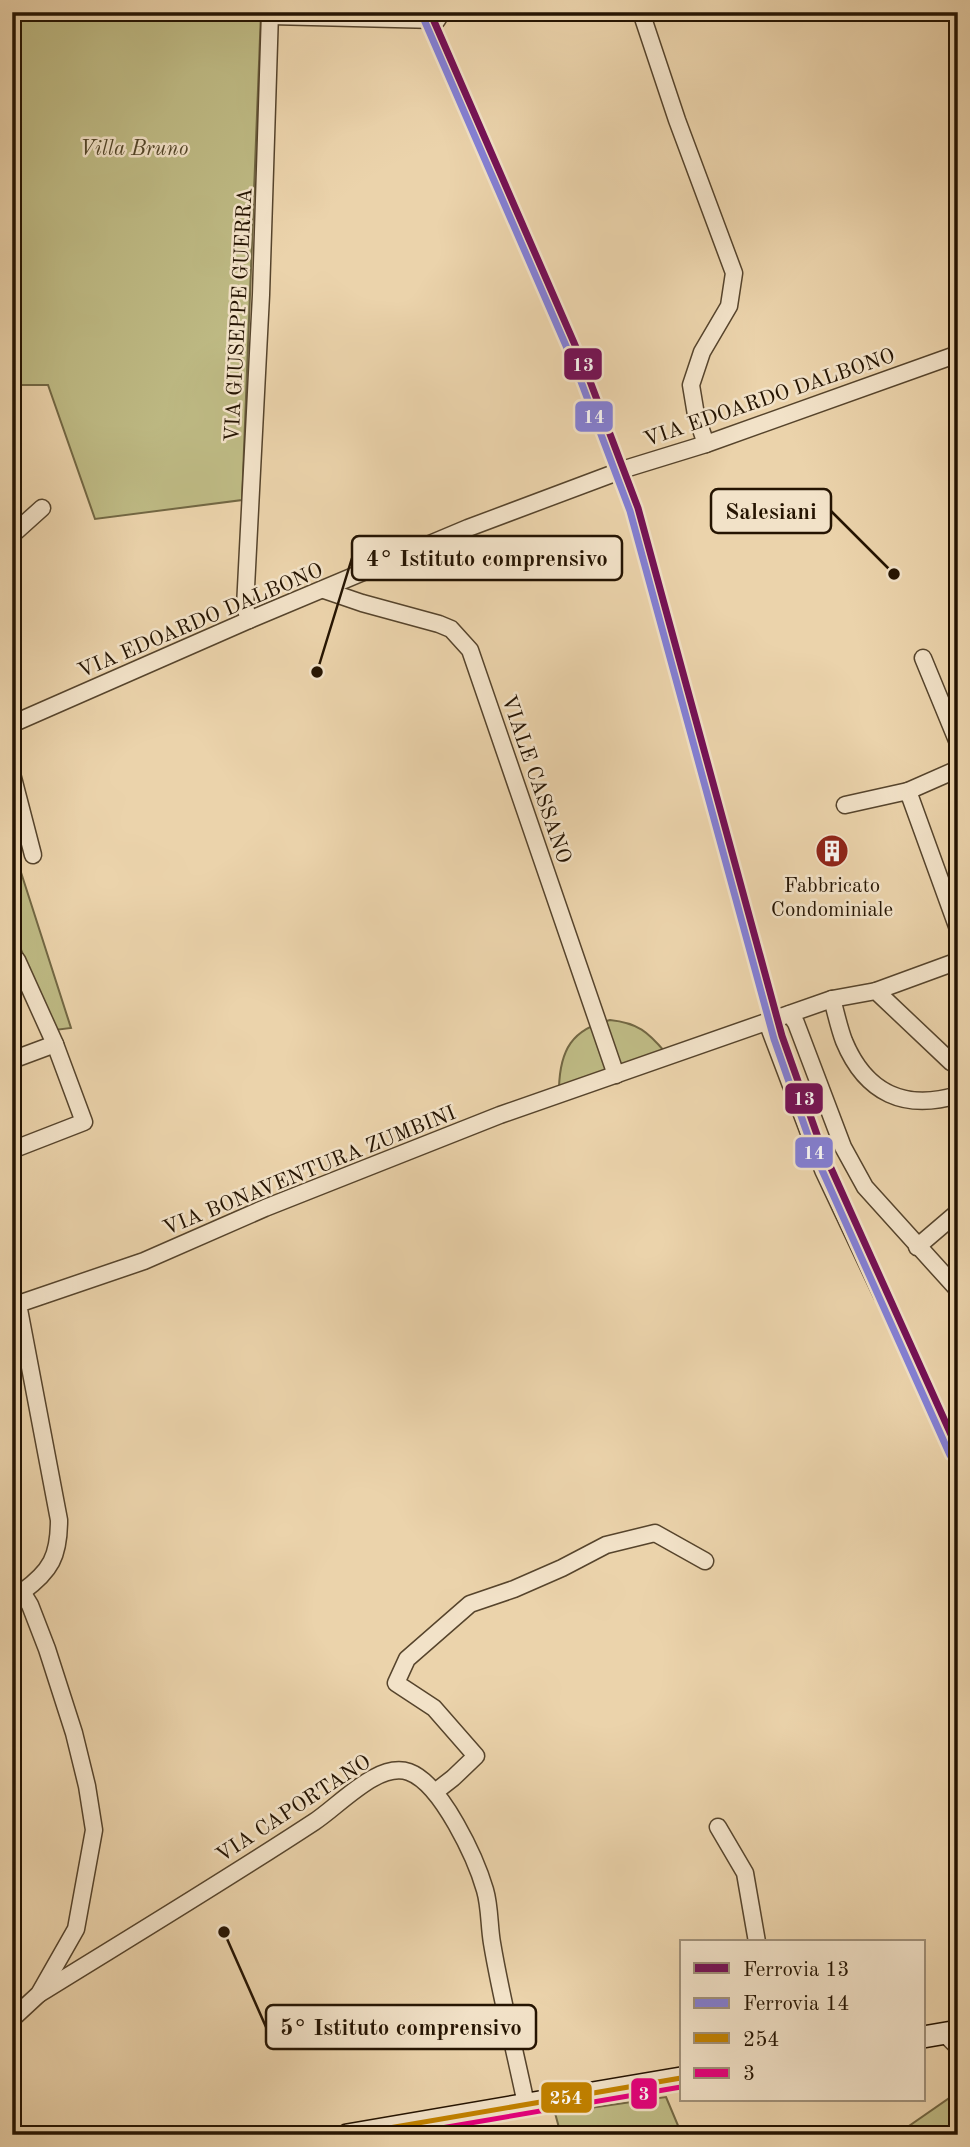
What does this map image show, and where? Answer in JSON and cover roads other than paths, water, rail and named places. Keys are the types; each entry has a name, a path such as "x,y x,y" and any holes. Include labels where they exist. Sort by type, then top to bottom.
{"street":[{"path":"641,12 677,120 734,273 729,306 702,352 691,385 696,415 706,444"},
{"path":"270,14 440,16"},
{"name":"VIA GIUSEPPE GUERRA","path":"249,620 245,607 261,295 270,14"},
{"name":"VIA EDOARDO DALBONO","path":"12,724 468,528 628,468 706,444 958,354"},
{"path":"12,535 42,508"},
{"name":"VIALE CASSANO","path":"324,590 439,624 451,629 470,650 616,1075"},
{"path":"923,658 958,743"},
{"path":"845,805 908,791 958,769"},
{"path":"12,774 33,855"},
{"path":"908,791 952,897 958,929"},
{"path":"12,962 17,960 55,1044 84,1122 12,1150"},
{"name":"VIA BONAVENTURA ZUMBINI","path":"17,1591 41,1579 59,1547 59,1521 18,1304 144,1261 265,1208 487,1120 832,999 876,991 958,961"},
{"path":"876,991 900,1016 958,1066"},
{"path":"832,999 845,1042 858,1064 878,1088 899,1099 934,1102 958,1095"},
{"path":"790,1014 796,1023 849,1157 865,1186 958,1290"},
{"path":"767,1022 822,1170 882,1295"},
{"path":"12,1060 55,1044"},
{"path":"917,1247 958,1212"},
{"path":"435,1792 475,1756 434,1708 396,1683 407,1659 445,1625 470,1604 550,1574 606,1545 655,1532 705,1561"},
{"path":"12,2019 39,1994 76,1930 94,1830 74,1733 47,1649 30,1605 17,1591"},
{"name":"VIA CAPORTANO","path":"39,1994 316,1821 376,1776 390,1771 410,1772 435,1792 451,1814 475,1861 486,1894 492,1942 526,2104"},
{"path":"718,1826 745,1873 757,1940"},
{"path":"925,2037 953,2037"},
{"path":"347,2135 680,2078"}],"rail line":[{"name":"13","path":"430,12 585,368 638,508 782,1036 821,1146 958,1450"},
{"name":"14","path":"422,15 577,371 630,511 774,1039 813,1150 950,1455"}],"place":[{"name":"Salesiani","path":"894,574"},
{"name":"4° Istituto comprensivo","path":"317,672"},
{"name":"Fabbricato Condominiale","path":"832,851"},
{"name":"5° Istituto comprensivo","path":"224,1932"}],"park label":[{"name":"Villa Bruno","path":"134,148"}]}
